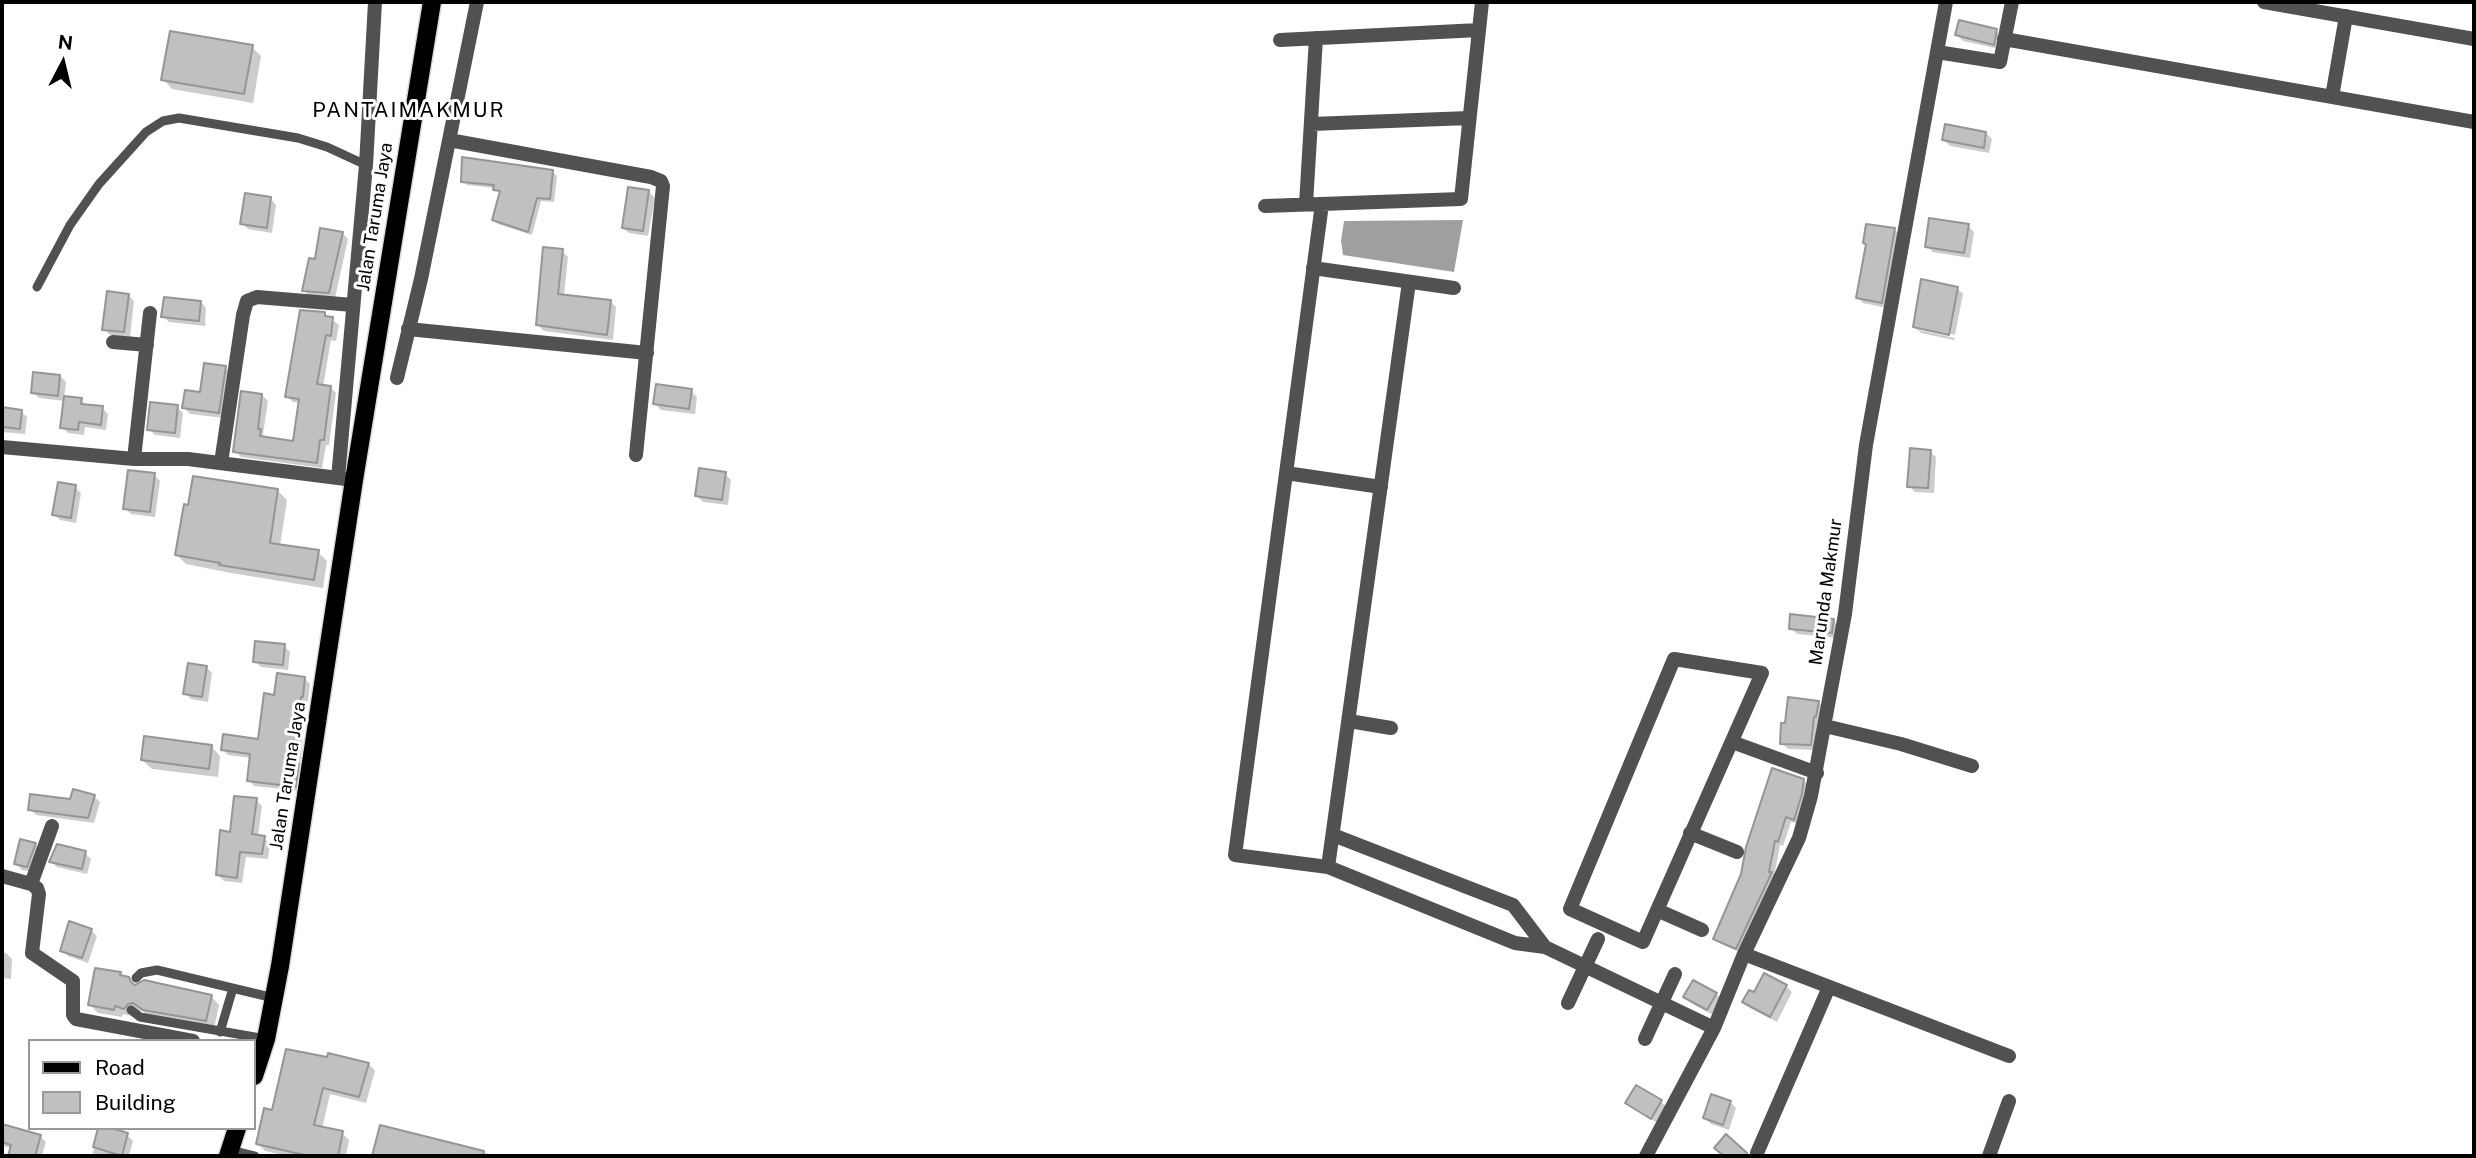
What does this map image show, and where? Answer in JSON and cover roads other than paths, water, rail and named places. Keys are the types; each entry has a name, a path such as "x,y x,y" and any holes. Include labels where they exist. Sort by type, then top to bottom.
{"main road":[{"name":"Jalan Taruma Jaya","path":"256,1067 274,998 346,479 358,456 432,2"},
{"path":"230,1153 236,1130"}],"street":[{"name":"Jalan Taruma Jaya","path":"346,479 353,306 366,165 375,2"},
{"path":"397,378 421,279 477,2"},
{"path":"1265,206 1461,199 1482,2"},
{"name":"Marunda Makmur","path":"1646,1156 1714,1028 1744,954 1799,838 1816,773 1845,614 1866,445 1946,2"},
{"path":"1937,51 2000,62 2012,2"},
{"path":"2264,2 2474,39"},
{"path":"2332,97 2346,16"},
{"path":"1279,40 1479,30"},
{"path":"1306,204 1316,38"},
{"path":"2004,39 2474,122"},
{"path":"1311,124 1469,118"},
{"path":"449,140 661,181 663,186 636,456"},
{"path":"1322,204 1235,855 1328,867 1515,943 1545,947 1714,1028"},
{"path":"1313,268 1454,288"},
{"path":"1328,867 1409,282"},
{"path":"221,463 247,301 257,297 353,306"},
{"path":"134,459 150,313"},
{"path":"408,329 647,353"},
{"path":"113,342 147,345"},
{"path":"2,447 134,459 188,459 346,479"},
{"path":"1286,473 1381,487"},
{"path":"1674,659 1762,673 1732,742 1643,942 1570,909 1674,659"},
{"path":"1349,721 1391,728"},
{"path":"1825,726 1901,744 1972,766"},
{"path":"1732,742 1816,773"},
{"path":"32,884 52,826"},
{"path":"1690,833 1738,852"},
{"path":"1333,835 1513,905 1545,947"},
{"path":"2,876 32,884 37,888 39,894 32,953 73,981 73,1015 76,1019 182,1039"},
{"path":"1657,910 1702,930"},
{"path":"1568,1003 1598,939"},
{"path":"1744,954 2009,1056"},
{"path":"1645,1039 1675,974"},
{"path":"1758,1153 1829,987"},
{"path":"1989,1156 2009,1101"}],"lane":[{"path":"37,287 70,225 99,184 146,132 163,121 179,118 299,138 327,146 366,165"},
{"path":"136,978 141,973 157,970 274,998"},
{"path":"220,1032 233,988"},
{"path":"131,1010 139,1017 220,1032 238,1039"},
{"path":"230,1153 255,1156"}],"district":[{"name":"PANTAIMAKMUR","path":"409,111"}]}
